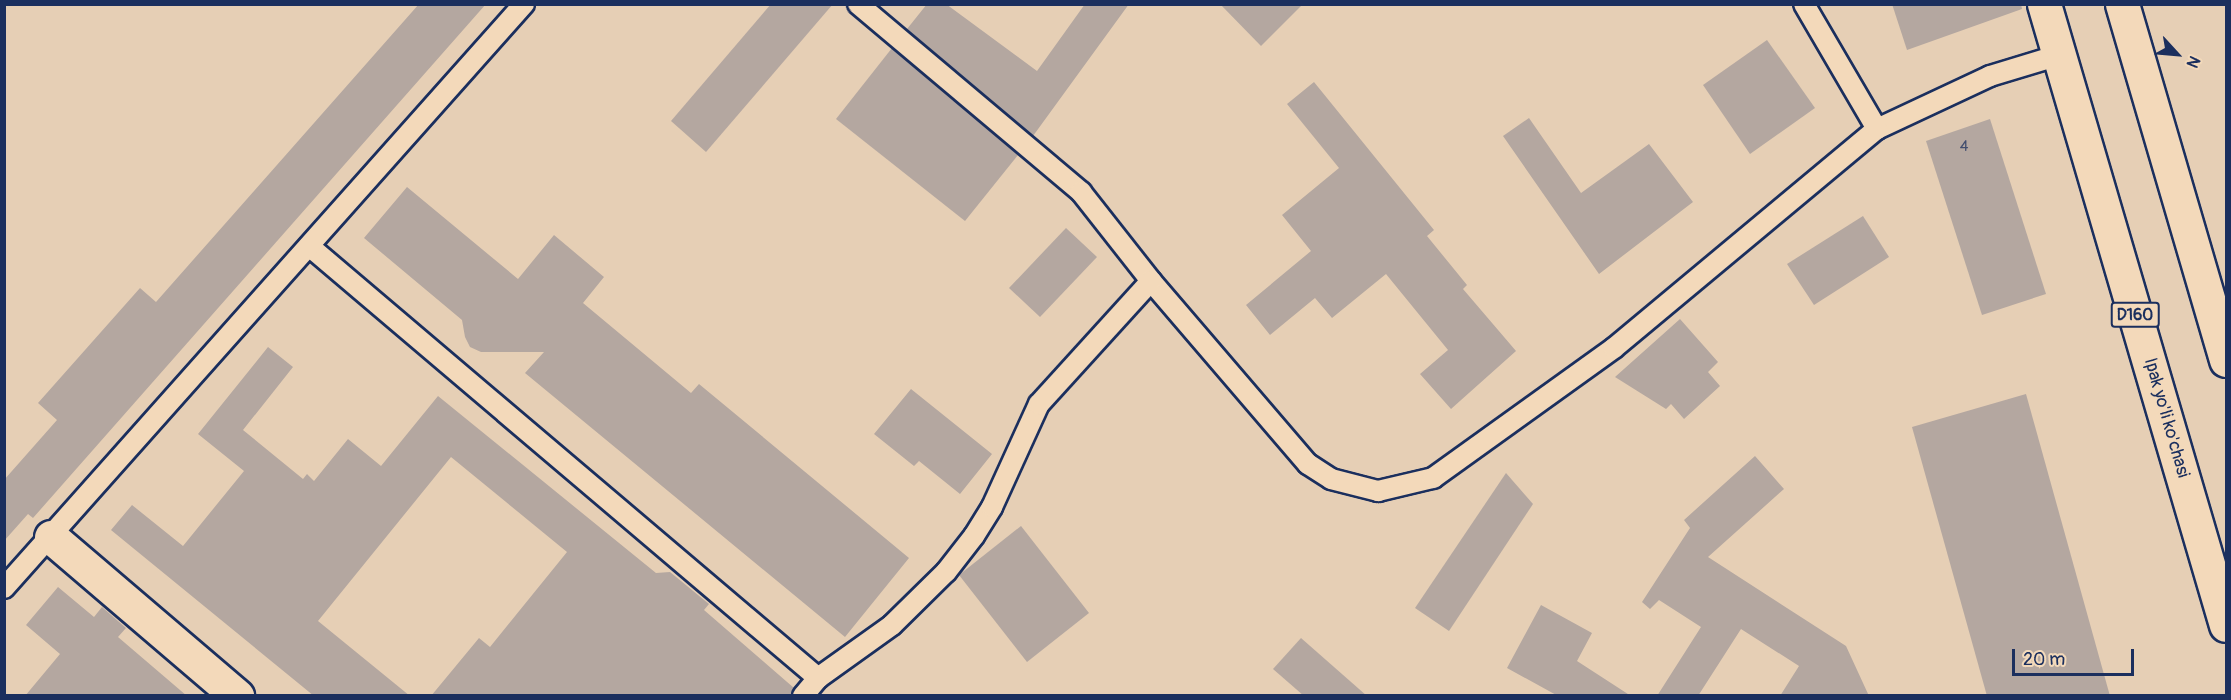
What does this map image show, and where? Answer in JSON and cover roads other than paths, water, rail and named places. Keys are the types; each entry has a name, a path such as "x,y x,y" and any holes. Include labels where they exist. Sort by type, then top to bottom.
{"main road":[{"name":"Ipak yo'li ko'chasi","path":"2044,4 2226,625"},
{"path":"2122,4 2219,310 2226,360"},
{"path":"51,537 237,696"}],"lane":[{"path":"4,588 524,4"},
{"path":"858,4 1080,192 1150,281 1308,464 1331,479 1378,491 1433,478 1614,348 1877,129 1990,76 2059,55"},
{"path":"1804,4 1877,129"},
{"path":"309,246 818,678"},
{"path":"803,696 818,678 892,625 946,572 974,536 992,507 1039,404 1150,281"}]}
